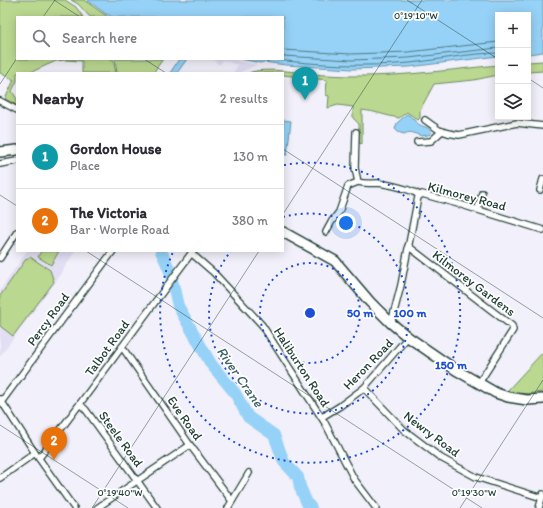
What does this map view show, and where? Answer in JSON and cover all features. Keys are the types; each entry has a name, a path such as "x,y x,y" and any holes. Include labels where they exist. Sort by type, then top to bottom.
{"main road":[{"path":"0,152 16,150"},
{"path":"284,233 335,261 370,302 391,323 438,358 479,383 508,397 527,400 543,399"}],"street":[{"path":"0,101 16,109"},
{"path":"425,120 442,131 459,135 517,123 543,126"},
{"path":"417,142 431,141 442,131"},
{"path":"356,132 355,168 358,182"},
{"path":"0,164 16,161"},
{"path":"540,190 543,179"},
{"path":"326,232 339,212 348,186 358,182 389,185 415,192 420,195"},
{"path":"478,209 482,193"},
{"name":"Kilmorey Road","path":"391,323 394,316 418,197 420,195 422,194 478,209 543,230"},
{"path":"0,258 16,234"},
{"name":"Kilmorey Gardens","path":"408,246 512,326 513,330 479,383"},
{"name":"Percy Road","path":"1,400 112,252"},
{"name":"Talbot Road","path":"39,458 192,252"},
{"name":"Haliburton Road","path":"192,252 214,273 262,325 322,417 354,479 376,508"},
{"name":"Heron Road","path":"322,417 364,388 408,337"},
{"name":"Eve Road","path":"122,348 190,445 232,501"},
{"name":"Newry Road","path":"364,388 404,430 441,458 476,477 542,496"},
{"path":"1,400 35,453 74,508"},
{"name":"Steele Road","path":"80,404 86,410 157,508"},
{"path":"97,508 190,445"},
{"path":"0,478 35,453"},
{"path":"228,508 250,473"},
{"path":"539,508 542,496"}],"shaded area":[{"path":"214,60 223,60 219,65"},
{"path":"223,60 234,60 257,65 240,72 234,72 238,65"},
{"path":"26,252 74,252 56,281 0,356 0,291"}],"green space":[{"path":"0,0 65,0 76,7 82,16 16,16 16,60 65,60 56,61 31,72 16,72 16,83 12,91 16,97 16,104 5,99 14,80 0,73"},
{"path":"71,0 84,0 107,16 89,16 78,4"},
{"path":"65,60 113,60 116,72 82,72 82,61"},
{"path":"115,60 162,60 154,72 117,72"},
{"path":"543,61 543,71 531,72 531,62"},
{"path":"495,65 495,76 474,80 434,84 420,110 420,118 418,120 407,112 399,118 362,110 362,144 359,143 359,124 353,118 353,107 338,105 328,108 329,96 326,95 327,80 284,75 284,72 252,72 275,70 347,76 390,75"},
{"path":"40,252 58,252 51,265 38,257"},
{"path":"30,257 50,270 54,282 13,336 0,326 0,296 26,259"},
{"path":"543,352 543,392 524,394 507,391"}],"water":[{"path":"87,0 543,0 543,52 531,54 531,12 495,12 495,56 409,67 352,69 286,65 264,62 260,63 246,60 284,60 284,16 111,16"},
{"path":"178,60 186,60 178,72 171,72"},
{"path":"407,114 418,124 430,130 431,134 422,136 411,132 404,134 398,132 395,129 397,123"},
{"path":"284,120 291,121 287,155 284,155"}],"waterway":[{"name":"River Crane","path":"161,252 170,271 178,306 211,364 235,393 248,417 274,435 284,462 298,477 300,487 307,503 311,508"}],"place":[{"name":"Gordon House","path":"305,100"},
{"name":"The Victoria","path":"54,460"}]}
